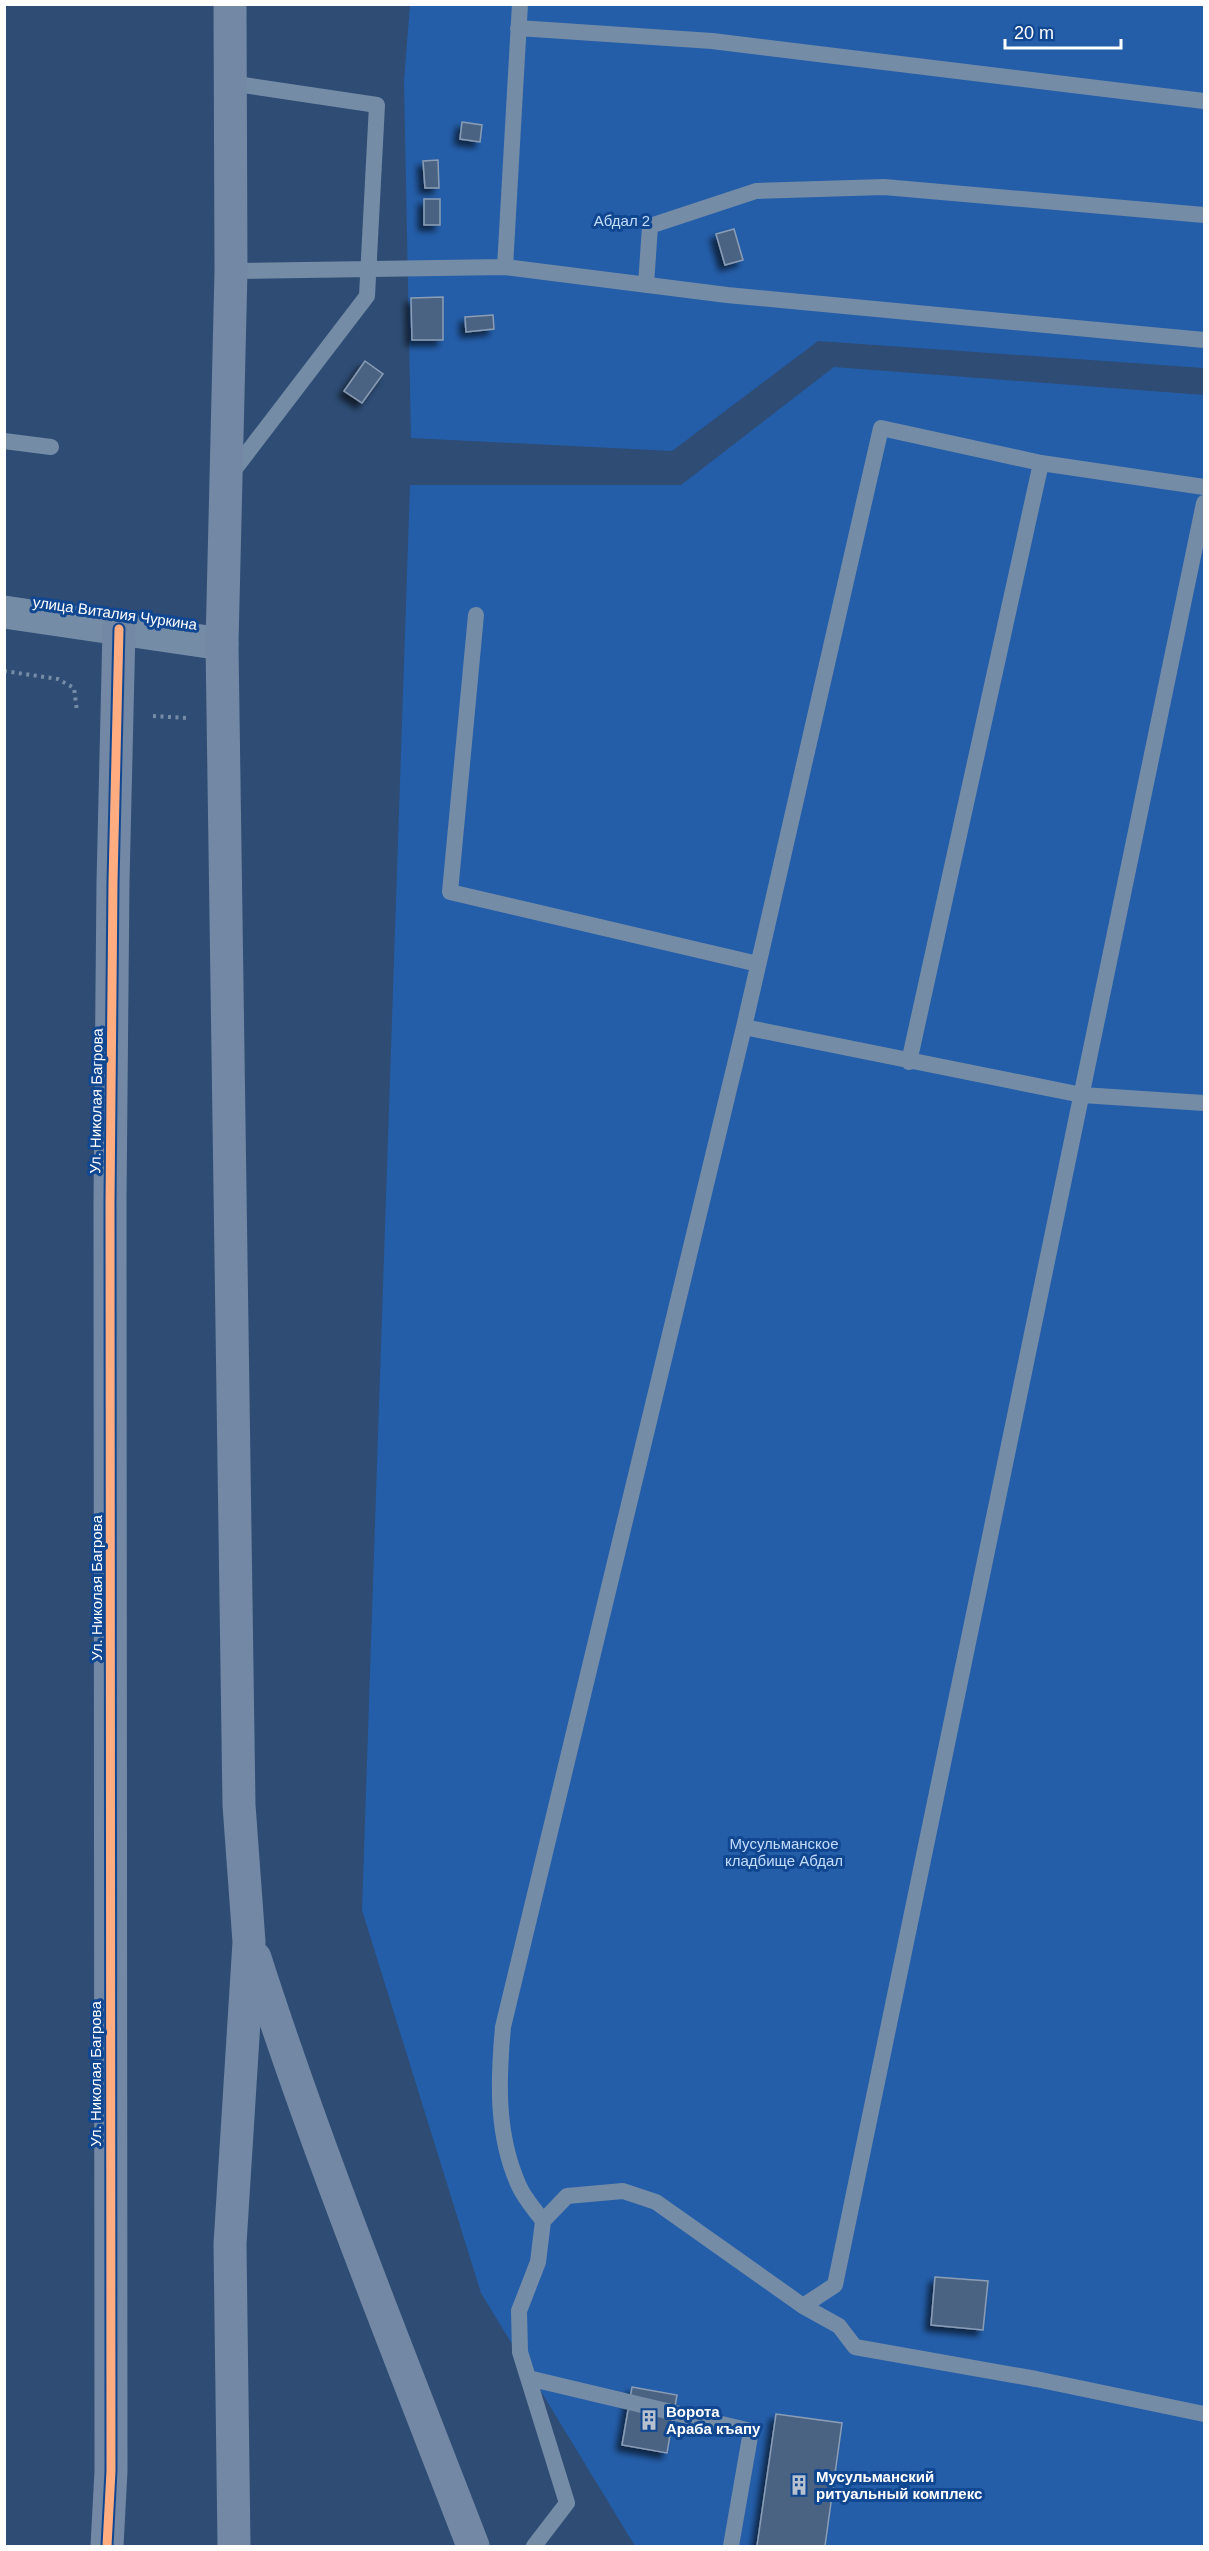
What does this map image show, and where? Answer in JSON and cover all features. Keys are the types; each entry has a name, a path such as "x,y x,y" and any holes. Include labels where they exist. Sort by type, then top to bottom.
{"main road":[{"path":"230,4 231,270 222,644 239,1793 249,1942 230,2244 234,2547"},
{"name":"Ул. Николая Багрова","path":"107,2547 111,2471 110,1202 113,882 119,629"},
{"path":"249,1942 278,2031 328,2168 472,2547"}],"street":[{"name":"улица Виталия Чуркина","path":"4,612 222,644"}],"lane":[{"path":"505,267 520,4"},
{"path":"518,28 712,41 1204,101"},
{"path":"226,480 367,296 377,105 230,83"},
{"path":"646,285 650,226 756,191 884,187 1204,215"},
{"path":"231,270 505,267 727,295 1204,340"},
{"path":"543,2221 520,2188 503,2140 498,2077 503,2027 744,1027 881,428 1041,463 1204,487"},
{"path":"4,441 51,447"},
{"path":"909,1062 1041,463"},
{"path":"803,2306 835,2285 1204,503"},
{"path":"476,615 450,892 758,964"},
{"path":"744,1027 1082,1095 1204,1103"},
{"path":"534,2547 567,2503 520,2352 519,2311 538,2262 543,2221 567,2196 623,2191 656,2202 803,2306 839,2326 855,2347 1036,2379 1204,2414"},
{"path":"528,2378 751,2431 731,2547"}],"path":[{"path":"4,671 58,679 74,688 78,722"},
{"path":"78,711 223,721"}],"green space":[{"name":"Абдал 2","path":"410,5 1204,5 1204,368 818,341 672,451 411,438 404,81"},
{"name":"Мусульманское кладбище Абдал","path":"834,367 1204,395 1204,2546 635,2546 481,2293 362,1910 410,485 681,485"}],"building":[{"path":"462,122 482,125 480,142 460,139"},
{"path":"438,160 439,188 425,188 423,161"},
{"path":"424,199 440,199 440,225 424,225"},
{"path":"734,229 743,260 725,265 716,234"},
{"path":"443,297 443,340 412,340 411,298"},
{"path":"493,315 494,329 466,332 465,317"},
{"path":"365,361 383,374 362,403 344,391"},
{"path":"935,2277 988,2281 983,2330 931,2325"},
{"name":"Ворота Араба къапу","path":"632,2387 677,2395 667,2453 622,2445"},
{"name":"Мусульманский ритуальный комплекс","path":"776,2414 842,2423 825,2546 757,2546"}],"cycle path":[{"path":"107,2546 111,2471 110,1202 113,882 119,629"}],"place":[{"name":"Ворота Араба къапу","path":"649,2420"},
{"name":"Мусульманский ритуальный комплекс","path":"799,2485"}]}
